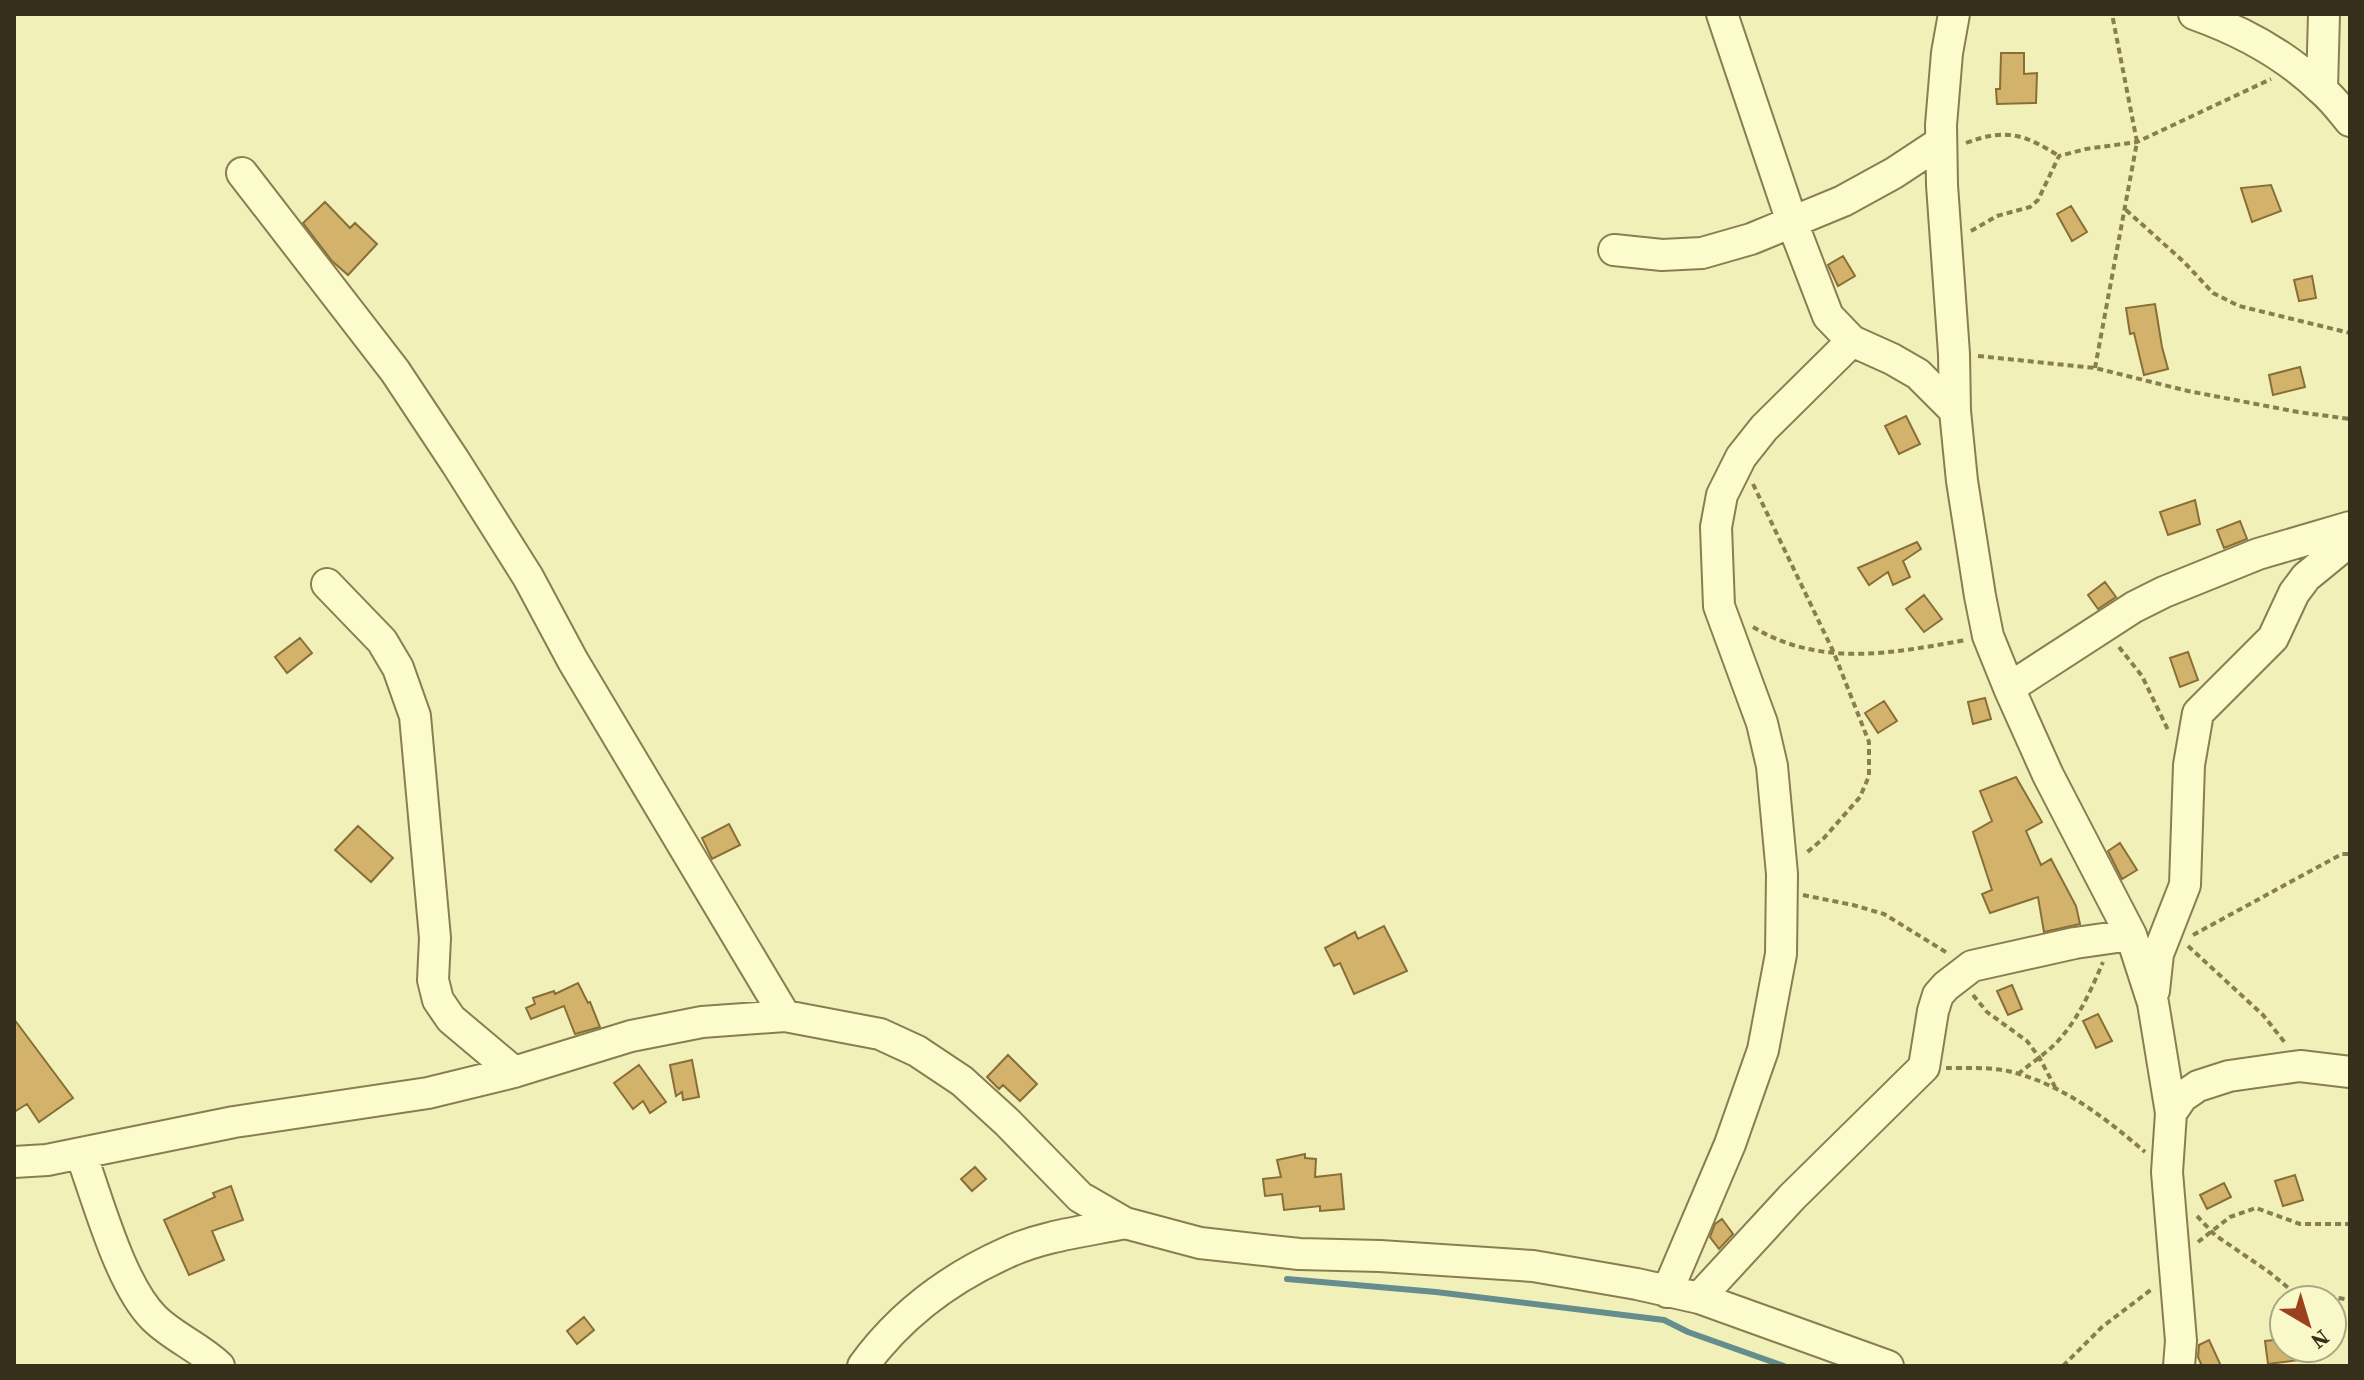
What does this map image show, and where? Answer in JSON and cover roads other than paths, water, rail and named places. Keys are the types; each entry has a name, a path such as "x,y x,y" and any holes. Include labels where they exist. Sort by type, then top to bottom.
{"street":[{"path":"1722,14 1792,222 1828,316 1852,341 1918,374 1955,411"},
{"path":"1954,14 1947,53 1941,147 1955,411 1971,546 1988,636 2153,1003"},
{"path":"2194,14 2244,34 2294,67 2322,89 2350,121"},
{"path":"2322,89 2324,14"},
{"path":"1614,250 1662,255 1702,253 1751,239 1843,201 1941,147"},
{"path":"242,173 395,371 456,463 528,577 573,661 785,1016"},
{"path":"1667,1292 1730,1144 1763,1050 1781,954 1782,882 1772,766 1762,723 1719,606 1716,527 1722,495 1741,457 1803,387 1852,341"},
{"path":"2009,688 2134,607 2164,592 2258,554 2350,527"},
{"path":"2179,1366 2181,1341 2168,1179 2171,1113 2153,1003 2158,954 2185,885 2189,765 2198,713 2273,638 2294,593 2306,577 2350,541"},
{"path":"327,584 382,641 398,668 415,716 435,938 433,980 438,1000 451,1019 514,1072"},
{"path":"1699,1298 1792,1197 1924,1067 1938,995 1966,971 2028,953 2122,936"},
{"path":"14,1162 47,1160 234,1122 428,1093 514,1072 631,1036 702,1022 785,1016 880,1034 917,1051 962,1081 1080,1197 1125,1223 1200,1243 1299,1254 1533,1266 1637,1284 1699,1298 1888,1366"},
{"path":"2171,1113 2182,1097 2198,1086 2229,1076 2300,1066 2350,1072"},
{"path":"81,1154 119,1259 137,1297 153,1318 206,1353 219,1366"},
{"path":"863,1366 915,1307 1007,1252 1061,1235 1125,1223"}],"waterway":[{"path":"1287,1279 1436,1292 1664,1320 1688,1332 1784,1366"}]}
